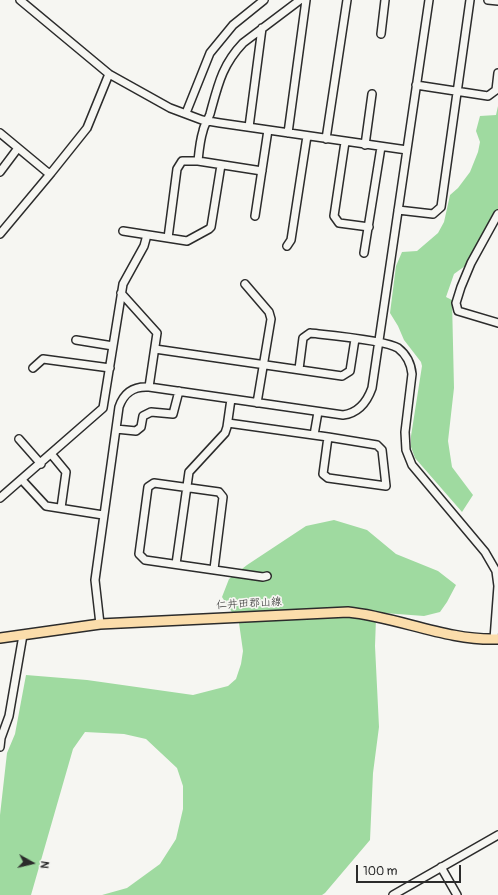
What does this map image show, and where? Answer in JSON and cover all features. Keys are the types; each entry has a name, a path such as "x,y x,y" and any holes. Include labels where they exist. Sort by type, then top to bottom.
{"main road":[{"name":"仁井田郡山線","path":"0,638 100,624 348,612 368,614 464,636 496,639"}],"street":[{"path":"20,0 109,74 170,108 207,121 407,150"},
{"path":"186,113 210,54 236,22 264,0"},
{"path":"198,161 202,132 207,121 216,87 222,72 236,50 262,28 300,0"},
{"path":"288,133 306,0"},
{"path":"326,139 347,0"},
{"path":"381,34 386,0"},
{"path":"100,624 95,580 119,407 123,397 137,388 149,387 318,412 349,414 364,404 372,388 429,0"},
{"path":"398,210 433,214 440,209 470,0"},
{"path":"488,0 498,1"},
{"path":"249,127 262,28"},
{"path":"416,85 488,96 496,90 498,73"},
{"path":"0,234 87,128 109,74"},
{"path":"365,145 372,94"},
{"path":"255,216 268,130"},
{"path":"0,134 51,173"},
{"path":"287,246 291,240 307,136"},
{"path":"346,142 334,216 339,222 369,227"},
{"path":"364,253 381,147"},
{"path":"0,172 18,148"},
{"path":"168,238 178,165 184,160 262,171"},
{"path":"123,231 148,236 190,241 210,228 221,165"},
{"path":"498,214 471,263 456,303 458,311 498,323"},
{"path":"0,498 52,455 104,408 123,284 148,236"},
{"path":"245,284 269,312 271,319 257,403"},
{"path":"121,293 156,330 155,349 149,387"},
{"path":"299,369 303,338 310,333 378,342 397,348 406,355 412,366 412,374 405,432 406,450 412,465 485,552 496,571 498,586 496,639"},
{"path":"155,349 342,376 349,373 355,339"},
{"path":"76,340 113,346"},
{"path":"32,368 43,359 110,368"},
{"path":"116,429 136,431 141,427 143,416 150,412 173,414 179,391"},
{"path":"176,564 186,488 190,470 225,434 231,399"},
{"path":"314,435 318,412"},
{"path":"228,423 328,437 376,445 382,450 386,486 328,478 323,474 328,437"},
{"path":"19,439 41,464"},
{"path":"52,455 66,472 61,508"},
{"path":"22,480 44,505 103,515"},
{"path":"214,570 224,498 219,492 154,483 148,487 139,554 145,560 176,564 214,570 263,577 267,576"},
{"path":"0,747 1,738 12,704 22,635"},
{"path":"393,895 498,835"},
{"path":"441,867 457,895"}],"green space":[{"path":"498,106 498,210 465,266 454,274 446,297 452,300 454,388 448,441 452,467 473,495 462,512 415,458 411,447 411,436 422,366 421,362 404,340 390,313 396,266 402,252 417,251 438,233 444,222 450,195 458,188 470,172 478,152 480,142 476,131 480,116 496,115"},
{"path":"334,520 367,530 396,554 438,571 456,585 440,612 424,616 384,613 376,618 375,646 379,727 373,773 370,840 325,893 322,895 102,895 127,888 160,864 176,839 183,809 183,786 177,768 146,739 124,734 85,732 73,749 31,895 0,895 0,815 7,753 15,734 26,675 87,680 193,695 228,686 236,679 241,664 243,651 239,623 222,597 229,579 247,565 306,526"}]}
